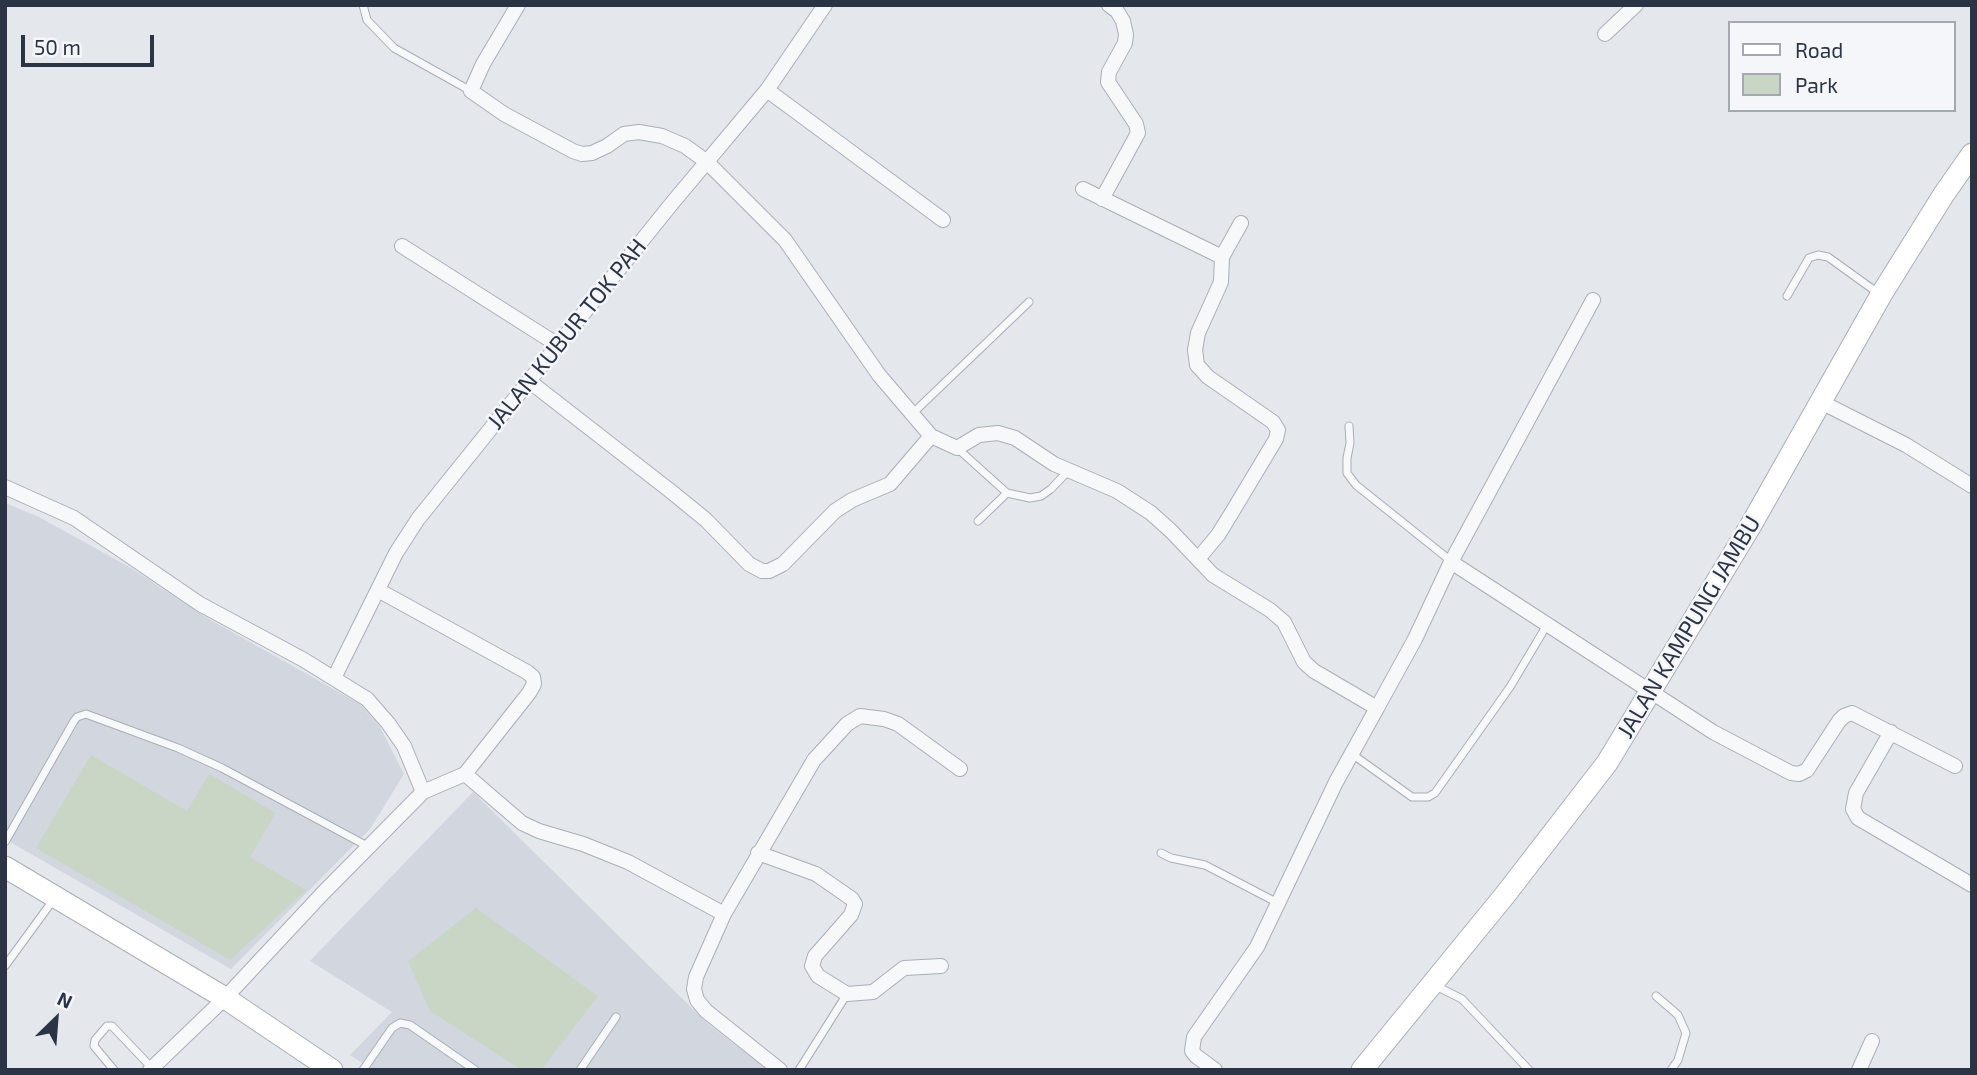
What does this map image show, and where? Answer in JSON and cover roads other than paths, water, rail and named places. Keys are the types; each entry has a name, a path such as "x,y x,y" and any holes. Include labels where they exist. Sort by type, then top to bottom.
{"street":[{"path":"518,5 483,64 471,91 504,114 582,154 607,146 624,134 639,132 662,136 685,146 707,162 785,240 879,375 931,436 957,447 979,435 998,433 1015,438 1054,464 1117,491 1151,513 1213,575 1270,610 1284,622 1304,662 1314,671 1377,708"},
{"name":"JALAN KUBUR TOK PAH","path":"334,678 396,553 418,519 767,90 825,5"},
{"path":"1102,199 1138,134 1136,124 1108,82 1109,72 1125,43 1126,34 1123,21 1109,5"},
{"path":"1605,34 1636,5"},
{"path":"767,90 943,219"},
{"name":"JALAN KAMPUNG JAMBU","path":"1362,1070 1505,895 1607,763 1751,525 1881,295 1972,154"},
{"path":"1083,189 1222,257"},
{"path":"1198,559 1225,524 1278,435 1276,425 1208,377 1197,365 1195,350 1198,333 1221,282 1222,257 1241,223"},
{"path":"402,246 558,345"},
{"path":"1214,1070 1192,1051 1194,1037 1257,947 1336,782 1415,639 1451,562 1593,300"},
{"path":"529,381 673,493 706,520 749,564 762,571 769,571 783,564 835,512 852,500 890,484 931,436"},
{"path":"1821,402 1906,445 1972,486"},
{"path":"5,487 74,517 200,604 304,660 367,699 404,746 424,792"},
{"path":"1451,562 1713,732 1791,773 1799,774 1807,770 1844,716 1852,713 1955,766"},
{"path":"151,1069 225,998 323,893 424,792 465,774 530,693 534,684 533,677 527,672 378,590"},
{"path":"780,1070 706,1011 697,1000 694,989 696,977 723,914 758,853 814,760 847,724 860,716 873,716 898,724 960,769"},
{"path":"1891,732 1856,793 1853,809 1858,818 1972,885"},
{"path":"465,774 522,823 628,862 723,914"},
{"path":"758,853 816,874 852,899 855,904 851,915 815,956 812,966 818,975 847,994 873,992 904,968 941,966"},
{"path":"5,867 225,998 332,1070"},
{"path":"1859,1070 1872,1041"}],"lane":[{"path":"363,5 366,20 394,48 471,91"},
{"path":"1787,296 1809,258 1818,255 1828,257 1881,295"},
{"path":"912,414 1029,302"},
{"path":"1349,426 1347,474 1356,485 1451,562"},
{"path":"957,447 1007,493 1030,498 1041,496 1051,489 1069,470"},
{"path":"978,522 1007,493"},
{"path":"1351,754 1412,797 1428,797 1435,793 1510,687 1547,625"},
{"path":"5,842 74,721 86,714 178,748 222,768 369,847"},
{"path":"1161,853 1171,858 1205,865 1279,904"},
{"path":"5,967 56,897"},
{"path":"1433,984 1462,999 1529,1070"},
{"path":"799,1070 847,994"},
{"path":"1656,996 1678,1015 1686,1033 1678,1060 1671,1070"},
{"path":"580,1070 616,1017"},
{"path":"363,1070 392,1028 400,1023 410,1025 475,1070"},
{"path":"114,1070 94,1046 95,1040 107,1026 112,1026 151,1069"}]}
